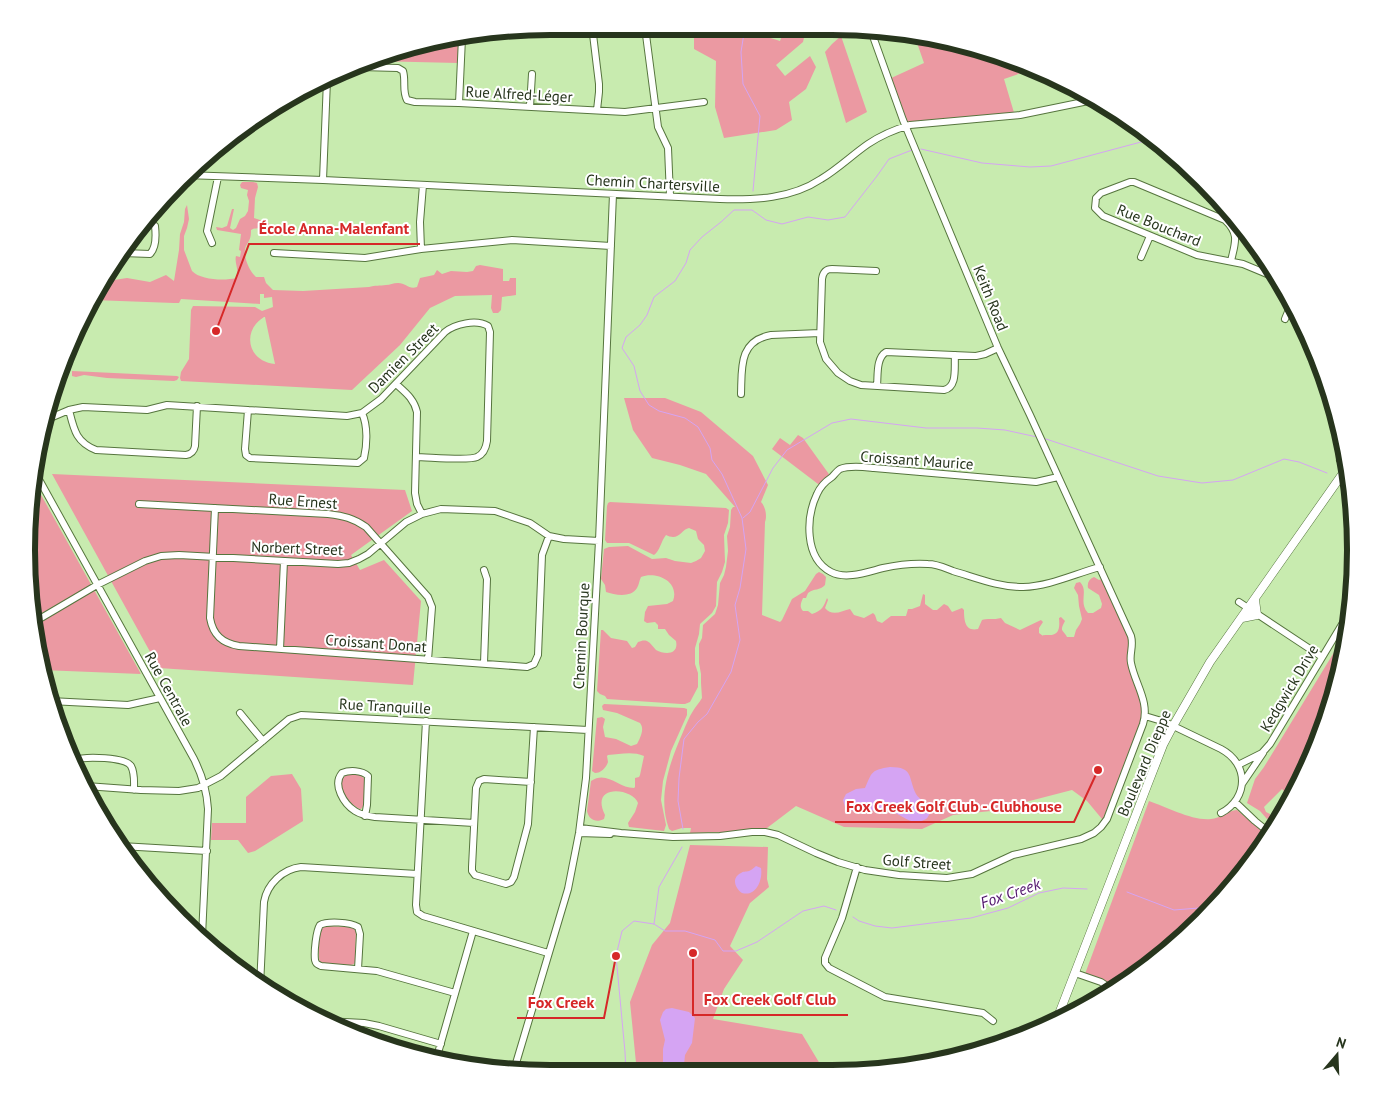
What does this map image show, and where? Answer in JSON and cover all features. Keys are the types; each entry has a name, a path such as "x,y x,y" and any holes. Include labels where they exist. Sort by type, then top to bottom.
{"main road":[{"name":"Boulevard Dieppe","path":"1060,1012 1150,778 1173,726 1203,673 1341,473"},
{"path":"1242,618 1258,614 1255,600"}],"street":[{"path":"593,35 600,92 597,110"},
{"path":"646,35 658,127 668,148 670,196"},
{"name":"Keith Road","path":"873,37 906,126 998,348 1058,477"},
{"path":"459,103 462,43"},
{"name":"Rue Alfred-Léger","path":"370,67 398,68 403,71 405,78 404,94 407,100 415,102 631,111 704,102"},
{"path":"530,107 532,74"},
{"path":"323,180 327,86"},
{"name":"Chemin Chartersville","path":"197,176 720,199 772,198 790,193 821,180 870,143 906,126 916,123 1020,116 1086,102"},
{"path":"212,243 207,231 218,177"},
{"name":"Rue Bouchard","path":"1231,261 1235,235 1225,220 1134,182 1101,193 1096,198 1095,208 1103,216 1197,255 1243,264 1266,274"},
{"path":"421,249 420,222 423,185"},
{"name":"Chemin Bourque","path":"516,1064 568,889 586,778 599,541 613,194"},
{"path":"129,253 150,254 153,251 156,233 155,226"},
{"path":"1141,257 1150,236"},
{"path":"274,253 365,258 421,249 512,240 611,246"},
{"path":"876,271 832,269 825,271 822,279 820,333 821,345 828,363 838,373 855,383 944,390 949,389 954,381 955,355"},
{"path":"1285,319 1288,311"},
{"name":"Damien Street","path":"53,417 83,407 147,410 167,404 347,416 362,413 381,399 445,332 457,325 482,323 488,326 490,332 490,352 485,451 473,459 416,457"},
{"path":"741,394 744,357 754,341 771,335 820,333"},
{"path":"877,386 880,358 884,353 980,355 998,348"},
{"path":"396,384 411,398 417,412 415,493 417,504 422,514"},
{"path":"69,410 77,436 88,447 96,450 186,455 194,451 197,406"},
{"path":"248,410 245,449 246,455 250,458 358,463 364,458 365,453 366,425 362,413"},
{"name":"Croissant Maurice","path":"1058,477 1036,482 854,466 840,469 817,492 811,511 811,549 818,562 830,572 841,576 901,565 928,564 997,585 1023,587 1057,581 1100,566"},
{"path":"1058,477 1132,639 1133,645 1130,660 1144,703 1145,716 1163,721 1225,752 1238,765 1242,785"},
{"name":"Rue Centrale","path":"39,480 198,766 204,785 208,809 202,930"},
{"name":"Rue Ernest","path":"139,504 342,516 355,520 366,527 428,597 432,607 428,660"},
{"name":"Croissant Donat","path":"215,508 210,618 211,627 216,634 222,641 230,645 526,667 534,664 538,655 542,555 549,536"},
{"name":"Norbert Street","path":"39,618 97,585 145,561 161,556 178,555 338,564 349,563 368,554 406,522 422,514 441,509 495,511 530,522 549,536 599,541"},
{"path":"280,649 284,561"},
{"path":"484,570 487,579 484,663"},
{"path":"1239,602 1322,658"},
{"name":"Kedgwick Drive","path":"1238,765 1265,751 1341,625"},
{"path":"58,700 128,705 160,698"},
{"path":"240,713 263,741"},
{"name":"Rue Tranquille","path":"93,787 134,790 190,790 221,776 289,719 301,714 588,730"},
{"name":"Golf Street","path":"579,830 673,837 720,836 756,832 770,833 826,857 857,867 899,875 956,877 976,872 1013,855 1081,839 1091,835 1104,824 1145,716"},
{"path":"426,721 417,874 417,913 548,952"},
{"path":"531,782 480,780 476,788 472,867 473,873 477,876 504,883 511,882 514,877 527,832 531,782 534,727"},
{"path":"1221,813 1235,802 1242,785 1265,751"},
{"path":"79,758 127,762 132,767 134,790"},
{"path":"365,816 368,776 361,772 343,772 338,778 339,792 353,810 365,816 474,823"},
{"path":"1235,802 1265,829"},
{"path":"129,846 207,850"},
{"path":"260,976 264,902 268,889 275,880 292,869 301,867 417,874"},
{"path":"857,867 842,918 825,958 825,963 829,968 885,997 983,1013 993,1021"},
{"path":"358,969 360,933 358,927 353,924 326,922 320,925 316,932 315,957 318,964 323,967 386,973 455,993"},
{"path":"438,1052 473,931"},
{"path":"1075,973 1107,985"},
{"path":"344,1022 380,1026 441,1044"}],"shaded area":[{"path":"694,35 761,35 780,41 782,35 805,35 803,42 776,65 785,76 810,56 816,67 806,89 789,102 792,120 776,130 724,138 715,107 716,61 694,49"},
{"path":"841,36 867,112 846,123 825,52"},
{"path":"917,42 998,62 1024,72 1004,79 1015,116 906,126 889,79 924,63"},
{"path":"459,43 458,63 387,61"},
{"path":"242,182 257,183 254,218 269,223 269,226 251,230 245,254 253,274 256,277 264,277 266,283 273,290 303,291 369,287 398,283 414,288 417,287 420,278 434,275 437,270 442,274 451,271 467,272 473,271 476,266 480,265 503,269 503,281 516,278 516,295 502,297 501,310 498,313 493,313 491,308 492,295 455,296 430,308 400,345 352,390 181,381 181,372 189,359 191,310 193,306 255,307 262,311 273,307 272,297 264,298 264,294 260,294 260,304 181,299 179,303 100,300 112,279 127,278 150,282 166,275 174,281 180,234 187,205 189,219 184,236 184,250 192,271 213,279 236,278 236,256 240,257 241,234 217,230 216,227 222,228 227,226 232,209 234,209 230,228 233,230 240,219 245,216 248,211 248,190 241,188","holes":["264,317 275,364 259,358 251,345 250,337 252,330"]},
{"path":"72,371 179,377 174,381 84,375 76,377 72,376"},
{"path":"624,398 665,398 701,412 753,456 768,485 761,502 766,515 762,615 780,622 792,599 805,591 819,572 826,577 825,585 808,593 806,598 803,598 801,605 803,611 808,611 812,614 822,608 827,598 825,608 828,611 837,613 850,609 854,615 864,618 873,613 877,621 882,623 891,616 906,616 908,609 920,606 923,594 925,595 925,604 933,610 937,610 944,604 952,612 962,608 966,624 970,629 978,629 982,620 986,619 1001,618 1005,623 1020,630 1041,620 1043,622 1039,628 1039,633 1043,636 1051,635 1058,631 1059,618 1061,617 1065,621 1062,627 1063,631 1067,637 1074,637 1082,619 1078,595 1074,588 1076,583 1080,582 1083,585 1085,609 1088,613 1093,613 1101,608 1102,604 1099,595 1088,588 1088,583 1094,577 1099,580 1102,579 1130,642 1127,661 1142,708 1141,721 1103,819 1087,801 1072,790 991,811 953,815 922,829 844,827 796,806 767,828 690,833 691,828 672,831 669,829 664,804 667,779 686,724 702,698 699,644 702,638 703,625 715,614 718,605 720,583 726,567 727,536 730,527 731,510 735,507 706,474 652,458 633,430"},
{"path":"798,435 803,438 831,477 822,487 772,449 780,438 790,445"},
{"path":"52,474 405,490 412,511 351,555 360,570 384,560 421,601 413,685 159,668"},
{"path":"38,490 141,674 50,670 39,617 36,584 35,550"},
{"path":"610,502 726,508 729,510 728,523 724,535 725,562 717,582 716,606 712,613 700,624 695,648 698,687 690,702 685,704 607,699 597,691 601,630 611,638 627,641 632,648 638,642 647,641 656,650 663,653 671,653 676,646 676,641 665,629 658,629 658,625 655,622 647,623 644,621 648,606 667,604 673,601 673,588 670,583 660,577 647,576 641,577 637,588 631,593 618,595 606,592 605,585 601,579 604,549 628,546 652,559 666,558 691,563 701,558 705,551 704,545 698,539 696,531 689,528 675,537 666,535 654,555 629,543 607,543 605,540 607,506"},
{"path":"1338,646 1320,716 1308,747 1286,793 1282,789 1264,807 1271,817 1267,819 1260,811 1247,803 1255,779"},
{"path":"604,704 687,709 687,715 671,751 663,781 661,800 666,825 664,831 629,827 628,823 638,803 628,794 621,792 607,793 603,798 604,819 598,821 589,817 587,811 591,781 602,777 634,788 635,778 640,775 644,756 631,753 608,755 608,762 603,770 597,773 592,771 597,718 602,717 605,719 603,727 605,737 616,739 631,746 637,744 642,731 640,723 617,713 603,710 602,706"},
{"path":"890,767 907,771 916,794 929,805 930,811 926,819 914,822 892,811 855,811 845,807 843,800 846,794 856,789 865,788 873,773 879,769"},
{"path":"292,774 301,789 303,821 255,851 248,853 238,840 211,840 212,823 246,823 246,797 271,776"},
{"path":"347,775 360,775 365,779 364,805 361,809 352,804 344,794 341,783"},
{"path":"1149,801 1188,816 1204,819 1218,818 1230,811 1237,810 1263,832 1241,864 1219,890 1172,937 1146,959 1108,985 1085,974"},
{"path":"690,845 768,847 767,879 769,887 750,903 730,946 743,960 724,989 713,1019 802,1034 820,1064 824,1065 636,1065 630,1002 652,945 670,923"},
{"path":"756,866 761,868 761,878 758,886 747,894 742,893 736,886 736,878 742,872 750,871"},
{"path":"325,926 351,927 356,930 354,964 325,964 320,962 319,934 321,928"},
{"path":"672,1008 689,1012 695,1018 692,1043 685,1055 684,1065 662,1065 665,1040 660,1020 666,1009"}],"waterway":[{"path":"744,35 741,52 743,84 760,116 753,191"},
{"path":"921,149 982,163 1030,167 1051,166 1147,142"},
{"path":"683,829 678,801 684,739 707,714 731,672 740,640 735,605 740,588 746,549 742,518 722,474 712,460 710,448 698,427 685,418 659,411 649,405 640,391 634,366 622,348 626,337 640,325 647,315 654,297 675,281 686,263 690,250 702,237 734,210 752,210 766,220 782,224 808,217 828,220 845,217 889,159 912,150"},
{"path":"743,518 750,512 773,468 787,450 832,423 851,419 926,428 1005,430 1037,437"},
{"path":"1043,438 1158,476 1202,483 1233,480 1284,459 1299,462 1327,473"},
{"path":"654,924 659,887 682,847"},
{"name":"Fox Creek","path":"853,917 875,926 892,928 971,918 1008,908 1039,893 1063,888 1087,889"},
{"name":"Fox Creek","path":"1127,892 1174,910 1202,908"},
{"name":"Fox Creek","path":"626,1065 616,956 622,931 634,921 654,924 665,931 685,931 715,940 723,951 736,951 757,942 803,911 824,906 836,910"}],"place":[{"name":"École Anna-Malenfant","path":"216,331"},
{"name":"Fox Creek Golf Club - Clubhouse","path":"1098,770"},
{"name":"Fox Creek Golf Club","path":"693,953"},
{"name":"Fox Creek","path":"616,956"}]}
